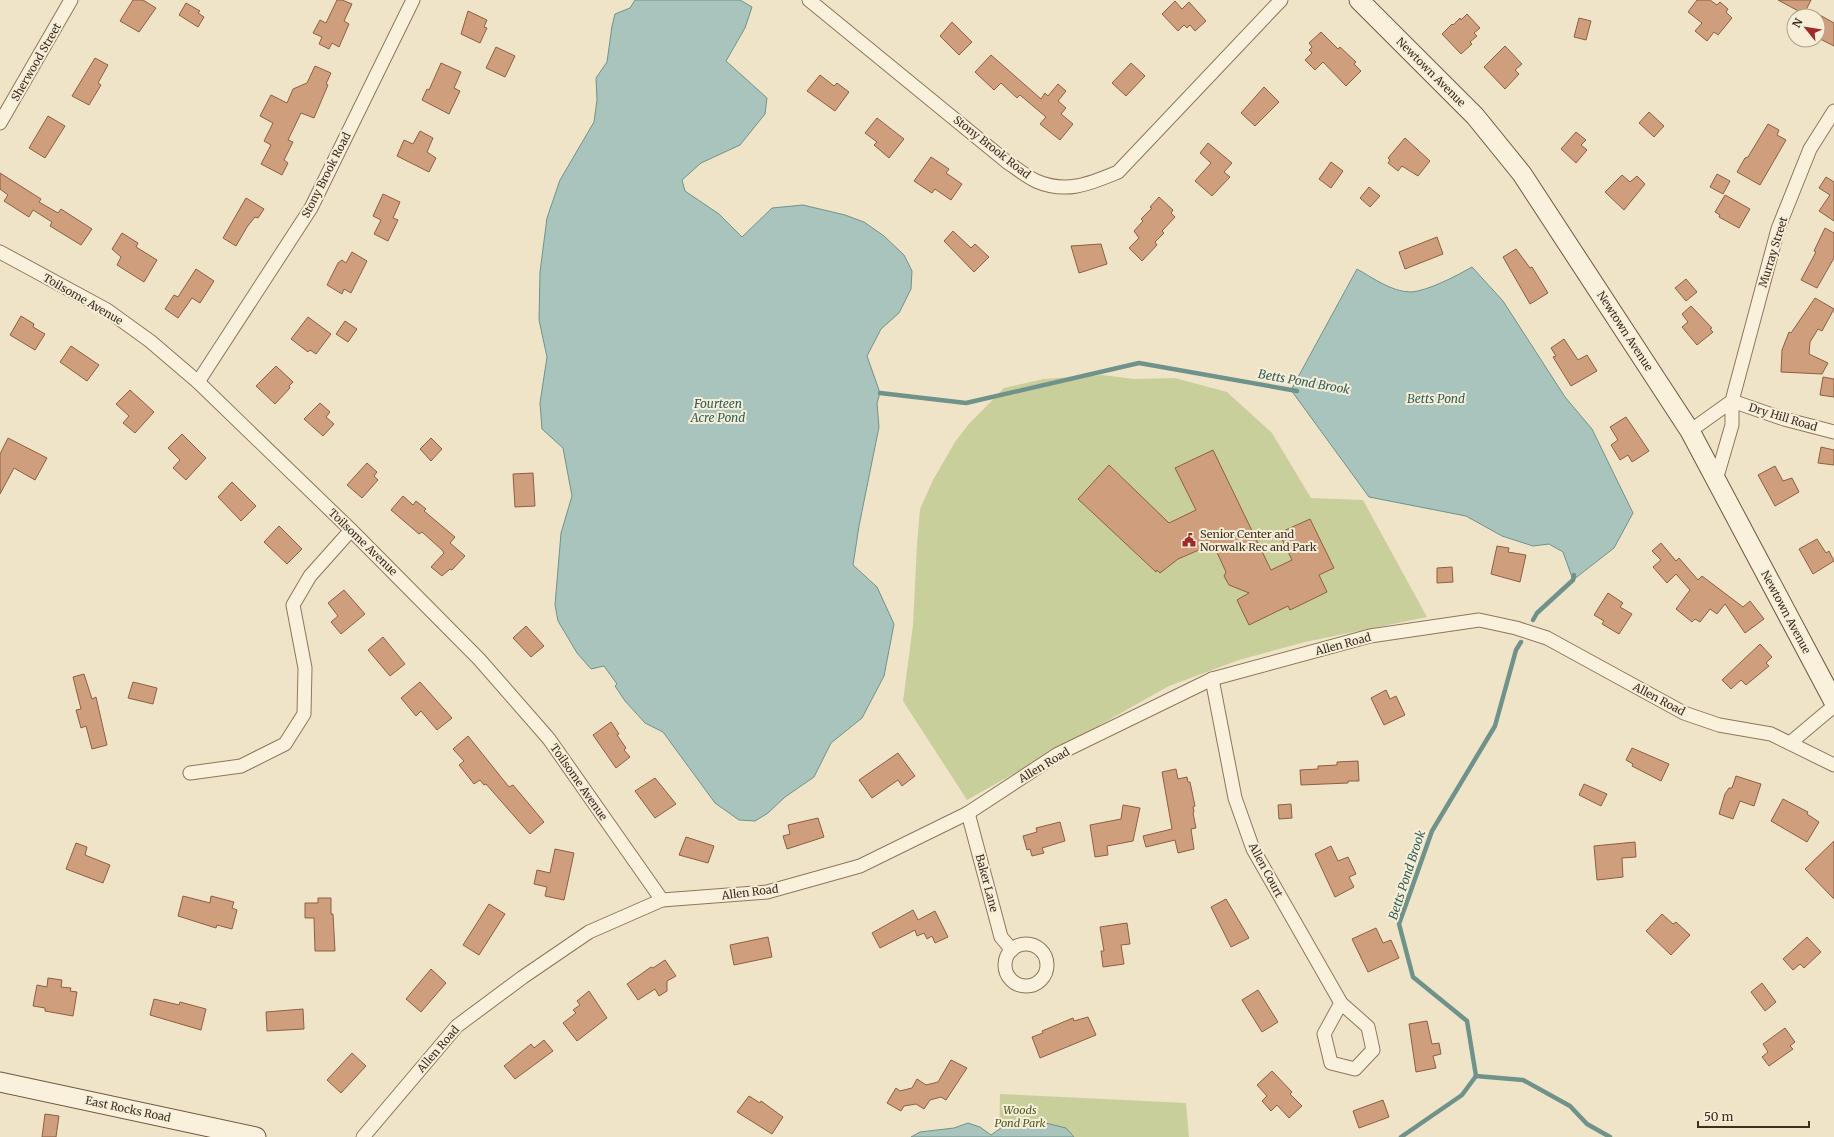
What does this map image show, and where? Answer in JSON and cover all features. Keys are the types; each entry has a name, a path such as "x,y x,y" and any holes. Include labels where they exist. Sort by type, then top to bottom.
{"main road":[{"name":"Newtown Avenue","path":"1359,0 1475,116 1522,174 1690,431 1834,702"},
{"name":"East Rocks Road","path":"0,1082 256,1137"}],"street":[{"name":"Sherwood Street","path":"0,123 71,0"},
{"name":"Stony Brook Road","path":"198,382 311,208 412,0"},
{"name":"Stony Brook Road","path":"809,0 1007,162 1035,181 1063,188 1086,185 1118,172 1282,0"},
{"name":"Murray Street","path":"1716,480 1732,425 1732,401 1778,229 1810,149 1834,110"},
{"name":"Toilsome Avenue","path":"0,252 107,310 150,341 198,382 351,530 479,659 549,739 662,900"},
{"path":"1690,431 1732,401"},
{"name":"Dry Hill Road","path":"1732,401 1784,419 1834,432"},
{"path":"190,773 242,766 285,744 304,714 305,668 293,605 310,576 351,530"},
{"name":"Allen Road","path":"363,1137 457,1026 523,977 588,932 662,900 767,892 860,866 968,813 1058,754 1212,679 1370,636 1479,620 1516,628 1547,638 1684,713 1719,725 1771,734 1834,765"},
{"name":"Allen Court","path":"1212,679 1235,798 1253,849 1341,1003 1368,1027 1373,1050 1355,1069 1331,1064 1324,1034 1341,1003"},
{"path":"1790,743 1834,706"},
{"name":"Baker Lane","path":"968,813 1001,937 1012,950"}],"green space":[{"path":"1102,375 1134,379 1175,378 1227,392 1272,433 1311,498 1363,500 1427,617 1305,642 1239,660 1169,686 967,800 903,701 913,625 920,509 933,480 955,442 968,425 1004,388 1044,379"},
{"name":"Woods Pond Park","path":"1000,1094 1186,1103 1189,1137 999,1137"}],"water":[{"name":"Fourteen Acre Pond","path":"635,0 740,0 752,7 745,28 726,61 767,98 765,114 740,145 701,163 682,180 685,191 719,214 742,237 772,208 803,205 845,215 864,222 884,236 904,255 912,271 911,289 899,313 881,329 867,356 880,393 877,403 879,427 859,526 853,565 877,587 894,624 884,676 862,718 831,743 814,777 785,797 768,813 755,821 739,820 715,803 663,732 645,723 625,701 615,686 617,684 604,666 591,669 577,653 558,621 555,605 561,533 572,496 563,448 542,429 540,403 547,357 539,320 540,272 547,218 560,180 594,122 597,100 596,78 607,62 615,14 630,8"},
{"name":"Betts Pond","path":"1472,267 1503,301 1565,397 1592,429 1633,513 1614,548 1573,580 1563,552 1549,544 1533,546 1502,536 1466,516 1369,497 1291,390 1357,269 1397,290 1411,292 1434,286"},
{"path":"1029,1119 1066,1128 1074,1137 911,1137 920,1132 954,1128 968,1123 980,1127 991,1135 1011,1121"}],"building":[{"path":"133,0 143,0 156,8 139,32 120,21"},
{"path":"337,0 342,0 352,4 344,21 349,24 339,47 332,43 329,49 319,44 322,37 313,33 320,20 326,23"},
{"path":"1697,0 1710,0 1717,5 1720,2 1728,9 1726,12 1732,18 1718,35 1714,32 1707,41 1695,31 1702,23 1688,12"},
{"path":"1778,0 1811,0 1807,8 1793,8"},
{"path":"1175,1 1182,9 1189,2 1206,21 1195,31 1190,25 1187,28 1184,25 1178,31 1162,14"},
{"path":"186,3 200,11 198,13 204,17 198,27 179,15"},
{"path":"468,11 487,20 484,27 487,28 480,43 461,34"},
{"path":"1467,14 1480,28 1474,33 1477,36 1470,42 1472,44 1461,54 1442,34 1452,24 1453,25 1460,18 1461,20"},
{"path":"1579,18 1591,21 1586,40 1574,37"},
{"path":"1826,18 1834,23 1834,46 1826,42"},
{"path":"952,22 972,42 959,55 940,36"},
{"path":"1321,32 1338,49 1340,47 1356,62 1354,64 1361,71 1346,86 1323,62 1315,70 1305,60 1312,53 1309,50 1312,47 1309,43"},
{"path":"1505,46 1522,64 1515,70 1519,74 1505,89 1484,67"},
{"path":"496,47 515,56 505,77 486,68"},
{"path":"991,55 1041,99 1045,93 1048,96 1058,84 1066,91 1058,101 1066,108 1061,114 1073,124 1060,140 1040,124 1046,117 1020,95 1017,98 1001,83 994,90 975,72"},
{"path":"95,58 108,65 98,83 101,85 89,105 72,96"},
{"path":"441,63 461,72 454,88 460,91 449,114 422,100 427,89 429,90"},
{"path":"1131,63 1145,76 1126,96 1112,83"},
{"path":"315,66 331,73 326,84 328,85 314,118 301,113 288,140 293,142 284,160 288,163 282,175 261,164 271,145 264,141 273,123 260,116 271,95 287,103 293,89 307,83"},
{"path":"820,75 834,86 837,83 849,92 835,111 807,91"},
{"path":"1264,87 1279,102 1255,126 1241,113"},
{"path":"1649,112 1664,126 1654,137 1639,123"},
{"path":"48,116 65,126 45,158 29,148"},
{"path":"877,118 904,139 889,158 874,145 877,142 865,133"},
{"path":"1768,124 1779,130 1777,135 1786,140 1760,185 1737,172"},
{"path":"420,131 433,138 427,152 436,158 429,172 397,156 404,140 413,144"},
{"path":"1576,132 1586,140 1581,145 1587,150 1576,163 1561,149"},
{"path":"1405,138 1430,161 1418,176 1402,166 1398,171 1388,163 1390,160 1388,158"},
{"path":"1208,143 1232,163 1224,172 1230,177 1212,196 1195,181 1211,163 1200,153"},
{"path":"931,157 949,169 946,173 962,184 951,200 935,189 932,193 914,181"},
{"path":"1331,162 1343,171 1331,188 1319,179"},
{"path":"0,173 41,199 39,202 58,213 61,209 92,229 81,245 50,226 52,222 33,210 29,217 4,201 8,195 0,189"},
{"path":"1717,174 1730,181 1723,194 1710,187"},
{"path":"1622,175 1630,182 1637,176 1645,184 1624,210 1605,192"},
{"path":"1826,177 1834,182 1834,221 1819,211 1830,195 1819,188"},
{"path":"1369,187 1380,196 1370,207 1360,198"},
{"path":"383,194 400,202 393,218 398,220 388,241 374,234 381,220 373,216"},
{"path":"1725,195 1750,209 1739,228 1719,217 1720,215 1715,212"},
{"path":"1159,197 1173,210 1171,213 1175,217 1162,231 1164,233 1155,242 1157,245 1142,261 1129,248 1139,238 1134,231 1143,221 1141,219 1152,208 1150,207"},
{"path":"246,198 264,209 258,218 255,217 247,227 236,246 223,238"},
{"path":"1825,228 1834,233 1834,258 1817,288 1801,280 1816,252 1814,251"},
{"path":"953,231 971,248 975,244 989,257 974,272 944,241"},
{"path":"122,233 138,243 136,247 157,260 144,282 117,265 121,257 112,249"},
{"path":"1437,237 1443,254 1405,269 1399,252"},
{"path":"1101,244 1107,264 1079,273 1071,246"},
{"path":"1516,249 1530,268 1532,267 1548,293 1530,304 1503,257"},
{"path":"352,252 367,261 351,293 344,289 342,294 327,285 338,263 342,260 346,263"},
{"path":"196,269 214,281 200,303 192,298 178,318 165,309 174,295 178,297"},
{"path":"1686,279 1697,292 1686,301 1675,288"},
{"path":"1815,298 1834,309 1822,331 1818,329 1810,342 1809,354 1828,363 1822,374 1781,372 1782,350 1789,332 1791,333"},
{"path":"1691,306 1712,328 1710,329 1713,332 1697,345 1682,327 1688,322 1682,314"},
{"path":"21,316 34,324 33,327 45,334 35,350 10,335"},
{"path":"308,317 331,334 316,354 310,350 308,352 291,339"},
{"path":"345,321 357,329 348,342 336,334"},
{"path":"1564,339 1578,360 1587,355 1597,371 1571,386 1553,357 1556,356 1551,348"},
{"path":"71,346 99,365 87,381 60,362"},
{"path":"276,366 293,382 289,386 290,388 275,404 256,386"},
{"path":"1823,377 1834,379 1834,397 1820,395"},
{"path":"130,390 154,412 135,433 123,423 129,416 116,404"},
{"path":"320,403 330,412 326,417 334,424 323,436 304,419"},
{"path":"1626,417 1649,451 1632,462 1628,455 1620,460 1611,445 1618,440 1610,427"},
{"path":"182,434 206,458 186,480 173,468 180,460 168,448"},
{"path":"8,438 47,458 35,480 14,468 0,494 0,454"},
{"path":"431,438 442,449 431,461 420,449"},
{"path":"1821,447 1834,450 1834,465 1818,463"},
{"name":"Senior Center and Norwalk Rec and Park","path":"1213,450 1271,570 1292,560 1279,533 1310,519 1334,568 1319,575 1327,592 1290,610 1288,606 1249,625 1237,600 1249,593 1229,585 1224,576 1226,572 1215,548 1210,550 1208,546 1178,559 1160,573 1157,570 1156,572 1078,499 1109,465 1169,523 1196,510 1175,468"},
{"path":"367,463 377,472 374,476 378,480 362,498 347,485"},
{"path":"1775,466 1783,481 1792,478 1799,492 1775,506 1758,475"},
{"path":"533,473 535,506 515,507 513,474"},
{"path":"232,482 256,506 241,521 218,497"},
{"path":"403,496 413,505 416,501 426,509 424,511 455,537 450,543 465,556 452,570 450,569 442,576 431,567 444,553 442,550 422,532 419,534 391,510"},
{"path":"279,526 302,549 287,564 264,542"},
{"path":"1817,539 1826,553 1829,551 1834,561 1813,574 1799,549"},
{"path":"1661,543 1676,561 1679,558 1698,580 1702,576 1743,607 1750,601 1764,619 1745,633 1725,604 1717,614 1710,609 1700,622 1695,619 1692,622 1676,609 1690,590 1676,574 1667,583 1653,567 1661,560 1652,551"},
{"path":"1497,546 1509,548 1508,552 1526,555 1520,582 1491,574"},
{"path":"1452,567 1453,582 1437,583 1437,568"},
{"path":"344,590 365,614 341,634 331,622 338,616 328,603"},
{"path":"1608,593 1623,603 1620,607 1632,614 1619,634 1602,624 1604,621 1594,615"},
{"path":"526,626 544,646 531,657 513,638"},
{"path":"383,637 405,664 390,676 368,650"},
{"path":"1760,644 1772,657 1766,663 1769,666 1746,685 1741,680 1731,689 1722,680"},
{"path":"84,674 92,699 96,697 107,745 92,749 86,726 81,728 76,710 81,709 73,677"},
{"path":"133,682 157,688 153,704 128,698"},
{"path":"420,682 452,718 437,730 421,711 416,716 401,698"},
{"path":"1386,690 1390,699 1396,696 1405,715 1384,725 1371,698"},
{"path":"611,722 619,734 617,735 626,748 624,750 630,757 616,768 593,735"},
{"path":"468,736 509,787 513,785 544,822 530,834 486,784 484,785 480,780 474,784 459,765 464,761 453,749"},
{"path":"1632,748 1669,764 1661,781 1632,766 1633,764 1626,760"},
{"path":"898,753 915,776 902,786 898,780 872,798 859,780"},
{"path":"1358,761 1359,781 1348,781 1348,783 1301,785 1300,770 1318,769 1318,766 1337,765 1337,762"},
{"path":"1176,769 1178,779 1187,777 1188,782 1190,782 1195,806 1193,807 1193,813 1196,828 1191,829 1194,849 1178,853 1175,840 1146,847 1143,836 1172,829 1162,772"},
{"path":"1736,776 1761,784 1754,806 1740,801 1733,819 1719,814 1725,794 1729,788 1732,788"},
{"path":"655,778 676,804 655,818 635,791"},
{"path":"1584,784 1607,794 1601,806 1579,795"},
{"path":"1783,799 1808,812 1807,814 1819,822 1807,842 1771,821"},
{"path":"1291,804 1292,818 1279,819 1278,805"},
{"path":"1123,805 1140,808 1133,841 1107,846 1108,855 1095,857 1090,825 1121,819"},
{"path":"818,818 824,837 787,849 783,836 790,834 788,825"},
{"path":"1060,822 1065,841 1042,848 1044,853 1032,856 1030,849 1027,850 1023,836 1037,832 1036,828"},
{"path":"686,837 714,846 708,863 679,855"},
{"path":"1834,841 1834,899 1805,869"},
{"path":"1635,842 1636,857 1622,858 1623,877 1597,880 1594,846"},
{"path":"76,843 87,847 85,855 110,865 103,883 66,869"},
{"path":"1331,846 1338,861 1348,857 1356,874 1349,877 1354,887 1335,897 1315,854"},
{"path":"555,849 574,853 564,900 545,896 547,887 534,884 537,870 550,873"},
{"path":"183,896 210,903 211,896 234,902 232,908 237,910 232,929 217,925 216,928 178,916"},
{"path":"318,898 331,898 331,914 333,914 335,951 315,951 314,918 305,918 305,903 318,903"},
{"path":"1226,899 1249,938 1231,947 1211,907"},
{"path":"489,904 505,914 479,955 463,945"},
{"path":"913,910 918,920 935,911 948,937 935,943 932,936 927,939 924,933 917,936 915,930 880,948 872,933"},
{"path":"1662,914 1673,924 1676,922 1690,935 1671,955 1646,931"},
{"path":"1127,923 1130,944 1121,945 1124,964 1103,967 1101,951 1104,951 1100,927"},
{"path":"1376,928 1383,943 1391,940 1399,958 1368,972 1352,939"},
{"path":"768,937 772,957 734,965 730,945"},
{"path":"1807,937 1821,952 1804,968 1800,964 1793,970 1783,959"},
{"path":"665,960 676,976 667,981 667,991 659,996 655,989 638,1000 627,984 651,967 653,968"},
{"path":"431,969 446,983 421,1012 406,999"},
{"path":"48,978 62,980 61,987 71,988 70,991 77,992 73,1016 45,1011 45,1008 33,1006 37,985 47,987"},
{"path":"1762,983 1776,1002 1765,1011 1751,992"},
{"path":"1258,990 1278,1022 1262,1032 1242,1000"},
{"path":"589,991 607,1018 577,1041 563,1023 576,1013 573,1010 580,1005 577,1001"},
{"path":"154,999 179,1005 180,1002 206,1009 201,1030 150,1015"},
{"path":"303,1009 304,1029 267,1031 266,1012"},
{"path":"1088,1017 1096,1035 1040,1058 1032,1037 1043,1033 1042,1031 1073,1018 1074,1021"},
{"path":"1427,1021 1432,1044 1439,1043 1441,1054 1433,1056 1436,1068 1416,1072 1409,1024"},
{"path":"1785,1028 1795,1042 1790,1046 1793,1049 1769,1066 1762,1057 1768,1052 1763,1044"},
{"path":"544,1040 553,1051 515,1079 504,1066 531,1044 534,1048"},
{"path":"352,1053 366,1066 341,1093 327,1080"},
{"path":"951,1060 967,1068 946,1100 941,1097 930,1100 924,1109 916,1104 904,1106 901,1111 887,1103 896,1088 900,1091 912,1088 917,1079 926,1085 938,1082"},
{"path":"1272,1071 1292,1092 1290,1094 1302,1106 1289,1118 1277,1105 1271,1111 1262,1101 1267,1096 1257,1085"},
{"path":"749,1096 760,1103 761,1101 783,1117 772,1134 737,1112"},
{"path":"1383,1100 1389,1117 1359,1128 1353,1111"},
{"path":"45,1114 59,1116 56,1137 42,1137"}],"waterway":[{"name":"Betts Pond Brook","path":"880,393 966,403 1139,363 1297,391"},
{"name":"Betts Pond Brook","path":"1533,620 1537,613 1573,580 1574,575"},
{"name":"Betts Pond Brook","path":"1476,1076 1467,1021 1413,977 1399,924 1432,831 1495,726 1516,650 1521,642"},
{"name":"Betts Pond Brook","path":"1476,1076 1523,1080 1570,1106 1587,1124 1610,1137"},
{"path":"1401,1137 1462,1095 1476,1076"}],"place":[{"name":"Senior Center and Norwalk Rec and Park","path":"1189,540"}]}
